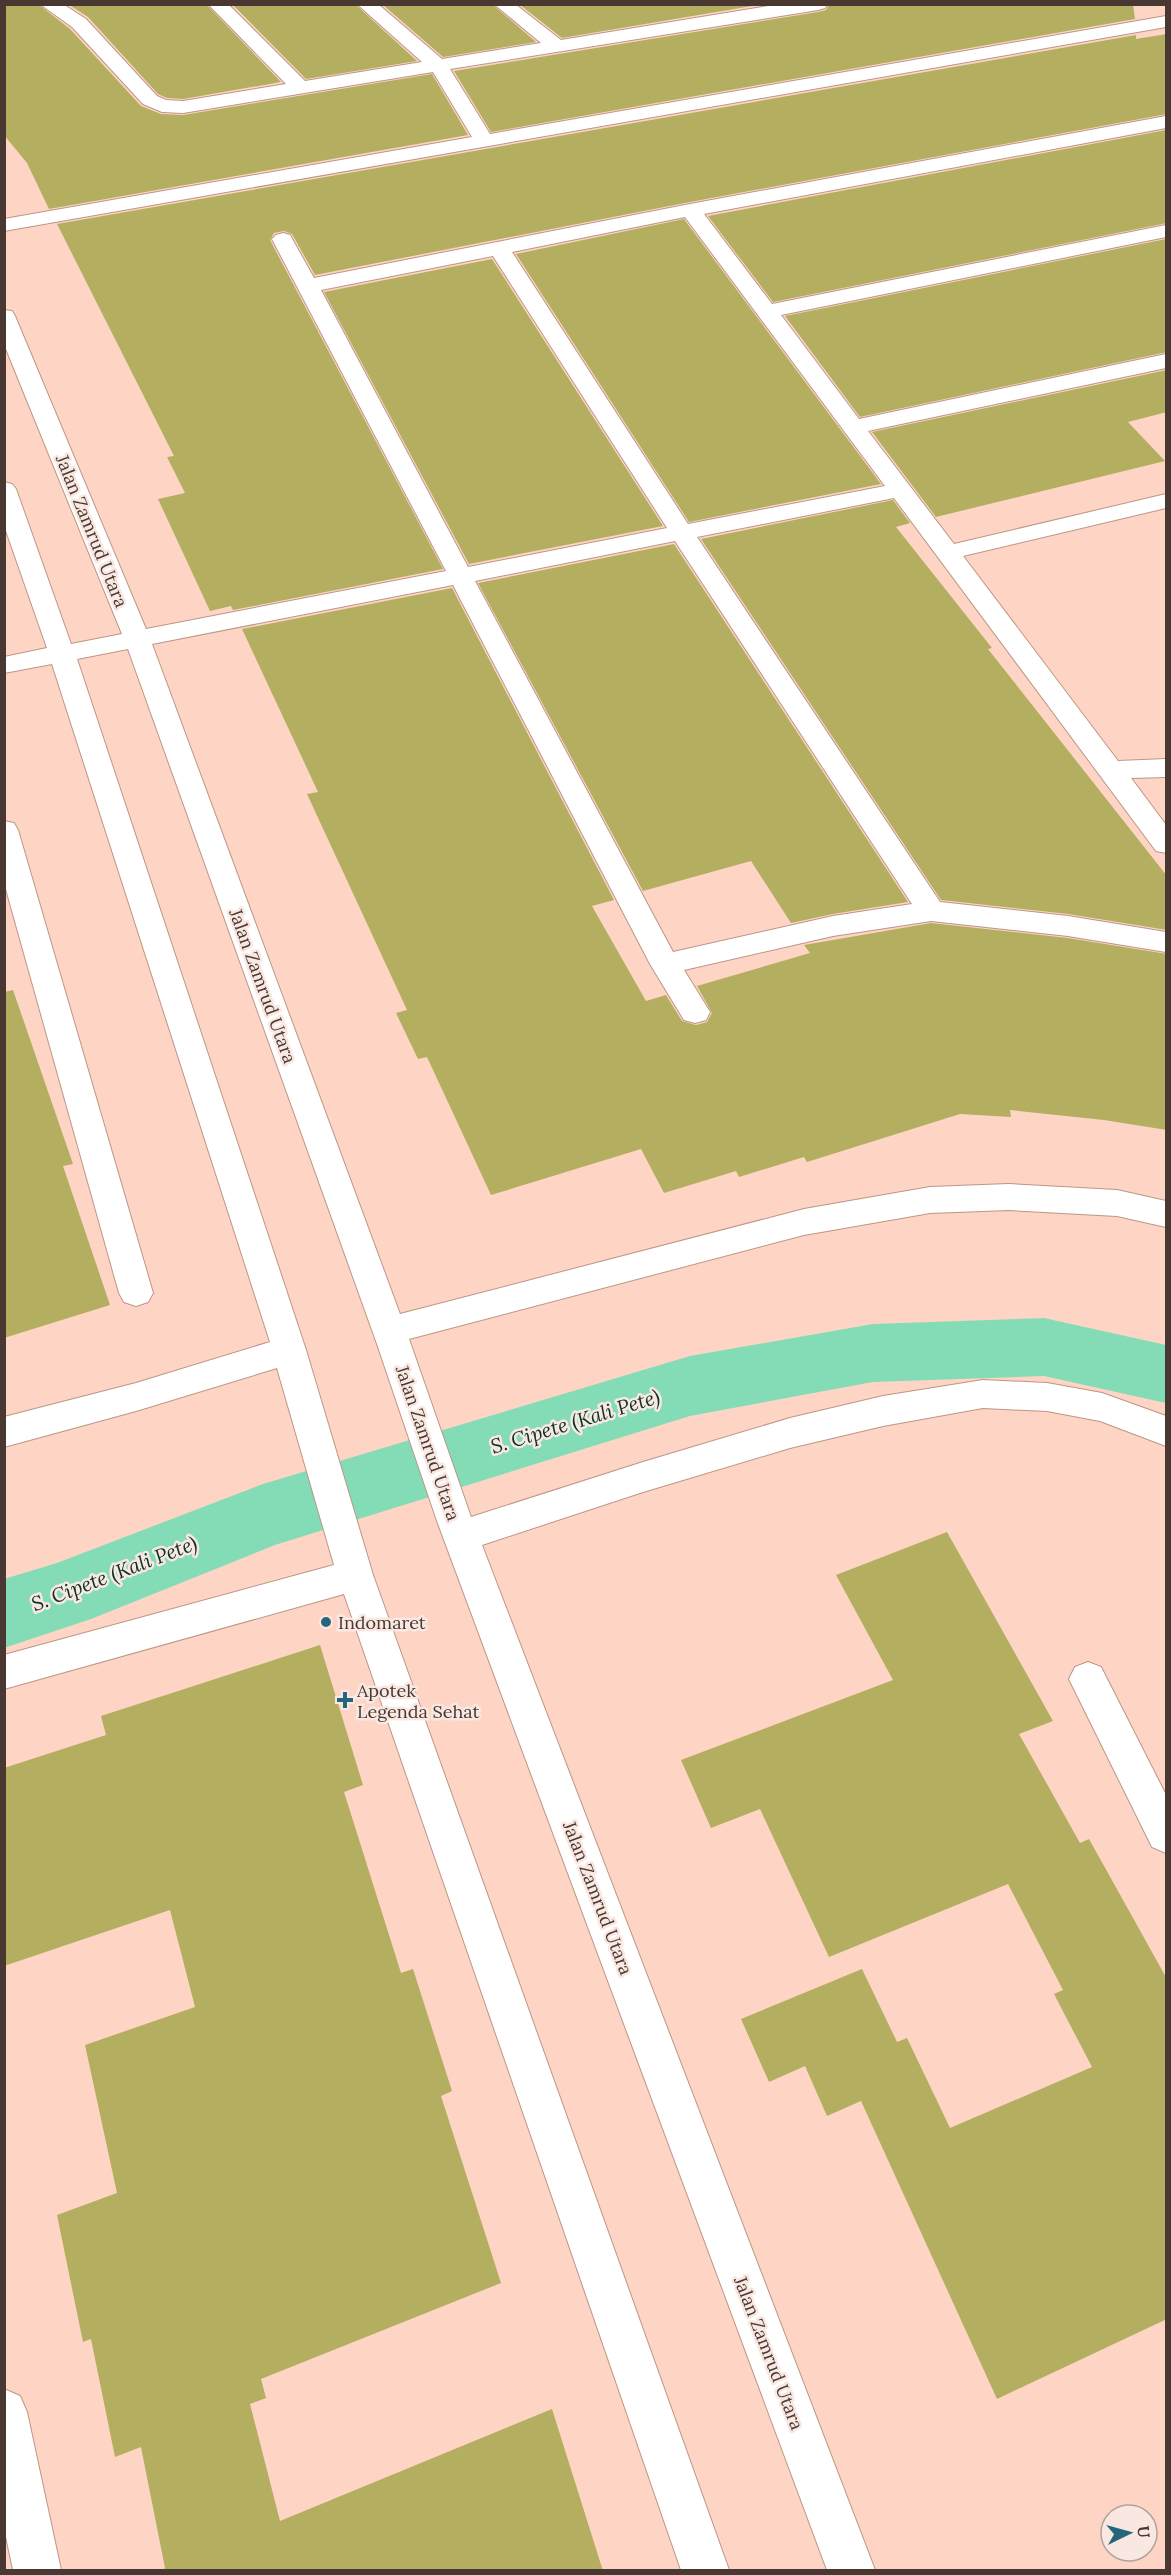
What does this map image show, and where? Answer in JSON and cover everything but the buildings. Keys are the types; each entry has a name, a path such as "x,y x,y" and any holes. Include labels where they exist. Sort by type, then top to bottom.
{"street":[{"path":"49,4 79,23 150,100 162,106 183,107 818,4"},
{"path":"217,4 302,89"},
{"path":"366,4 439,67 484,140"},
{"path":"503,4 558,47"},
{"path":"4,225 484,140 1106,23 1167,22"},
{"path":"308,286 690,210 1167,122"},
{"path":"690,210 1167,844"},
{"path":"765,312 1167,231"},
{"path":"283,239 665,964 695,1012"},
{"path":"499,248 682,533 931,911"},
{"name":"Jalan Zamrud Utara","path":"4,316 136,639 391,1337 458,1528 851,2571"},
{"path":"852,428 1167,361"},
{"path":"4,489 62,654 291,1360 350,1556 705,2571"},
{"path":"4,665 900,490"},
{"path":"946,553 1167,501"},
{"path":"1113,770 1167,768"},
{"path":"4,830 136,1293"},
{"path":"665,964 833,926 931,911 1068,926 1167,942"},
{"path":"391,1337 804,1222 930,1200 1009,1197 1117,1203 1167,1214"},
{"path":"4,1432 136,1397 291,1360"},
{"path":"458,1528 643,1477 790,1433 883,1411 983,1394 1047,1397 1102,1407 1167,1431"},
{"path":"4,1672 350,1556"},
{"path":"1088,1679 1153,1786 1167,1834"},
{"path":"4,2412 37,2571"}],"waterway":[{"name":"S. Cipete (Kali Pete)","path":"4,1614 64,1595 263,1516 690,1386 873,1353 1044,1347 1166,1374"}],"place":[{"name":"Indomaret","path":"326,1622"},
{"name":"Apotek Legenda Sehat","path":"345,1700"}]}
